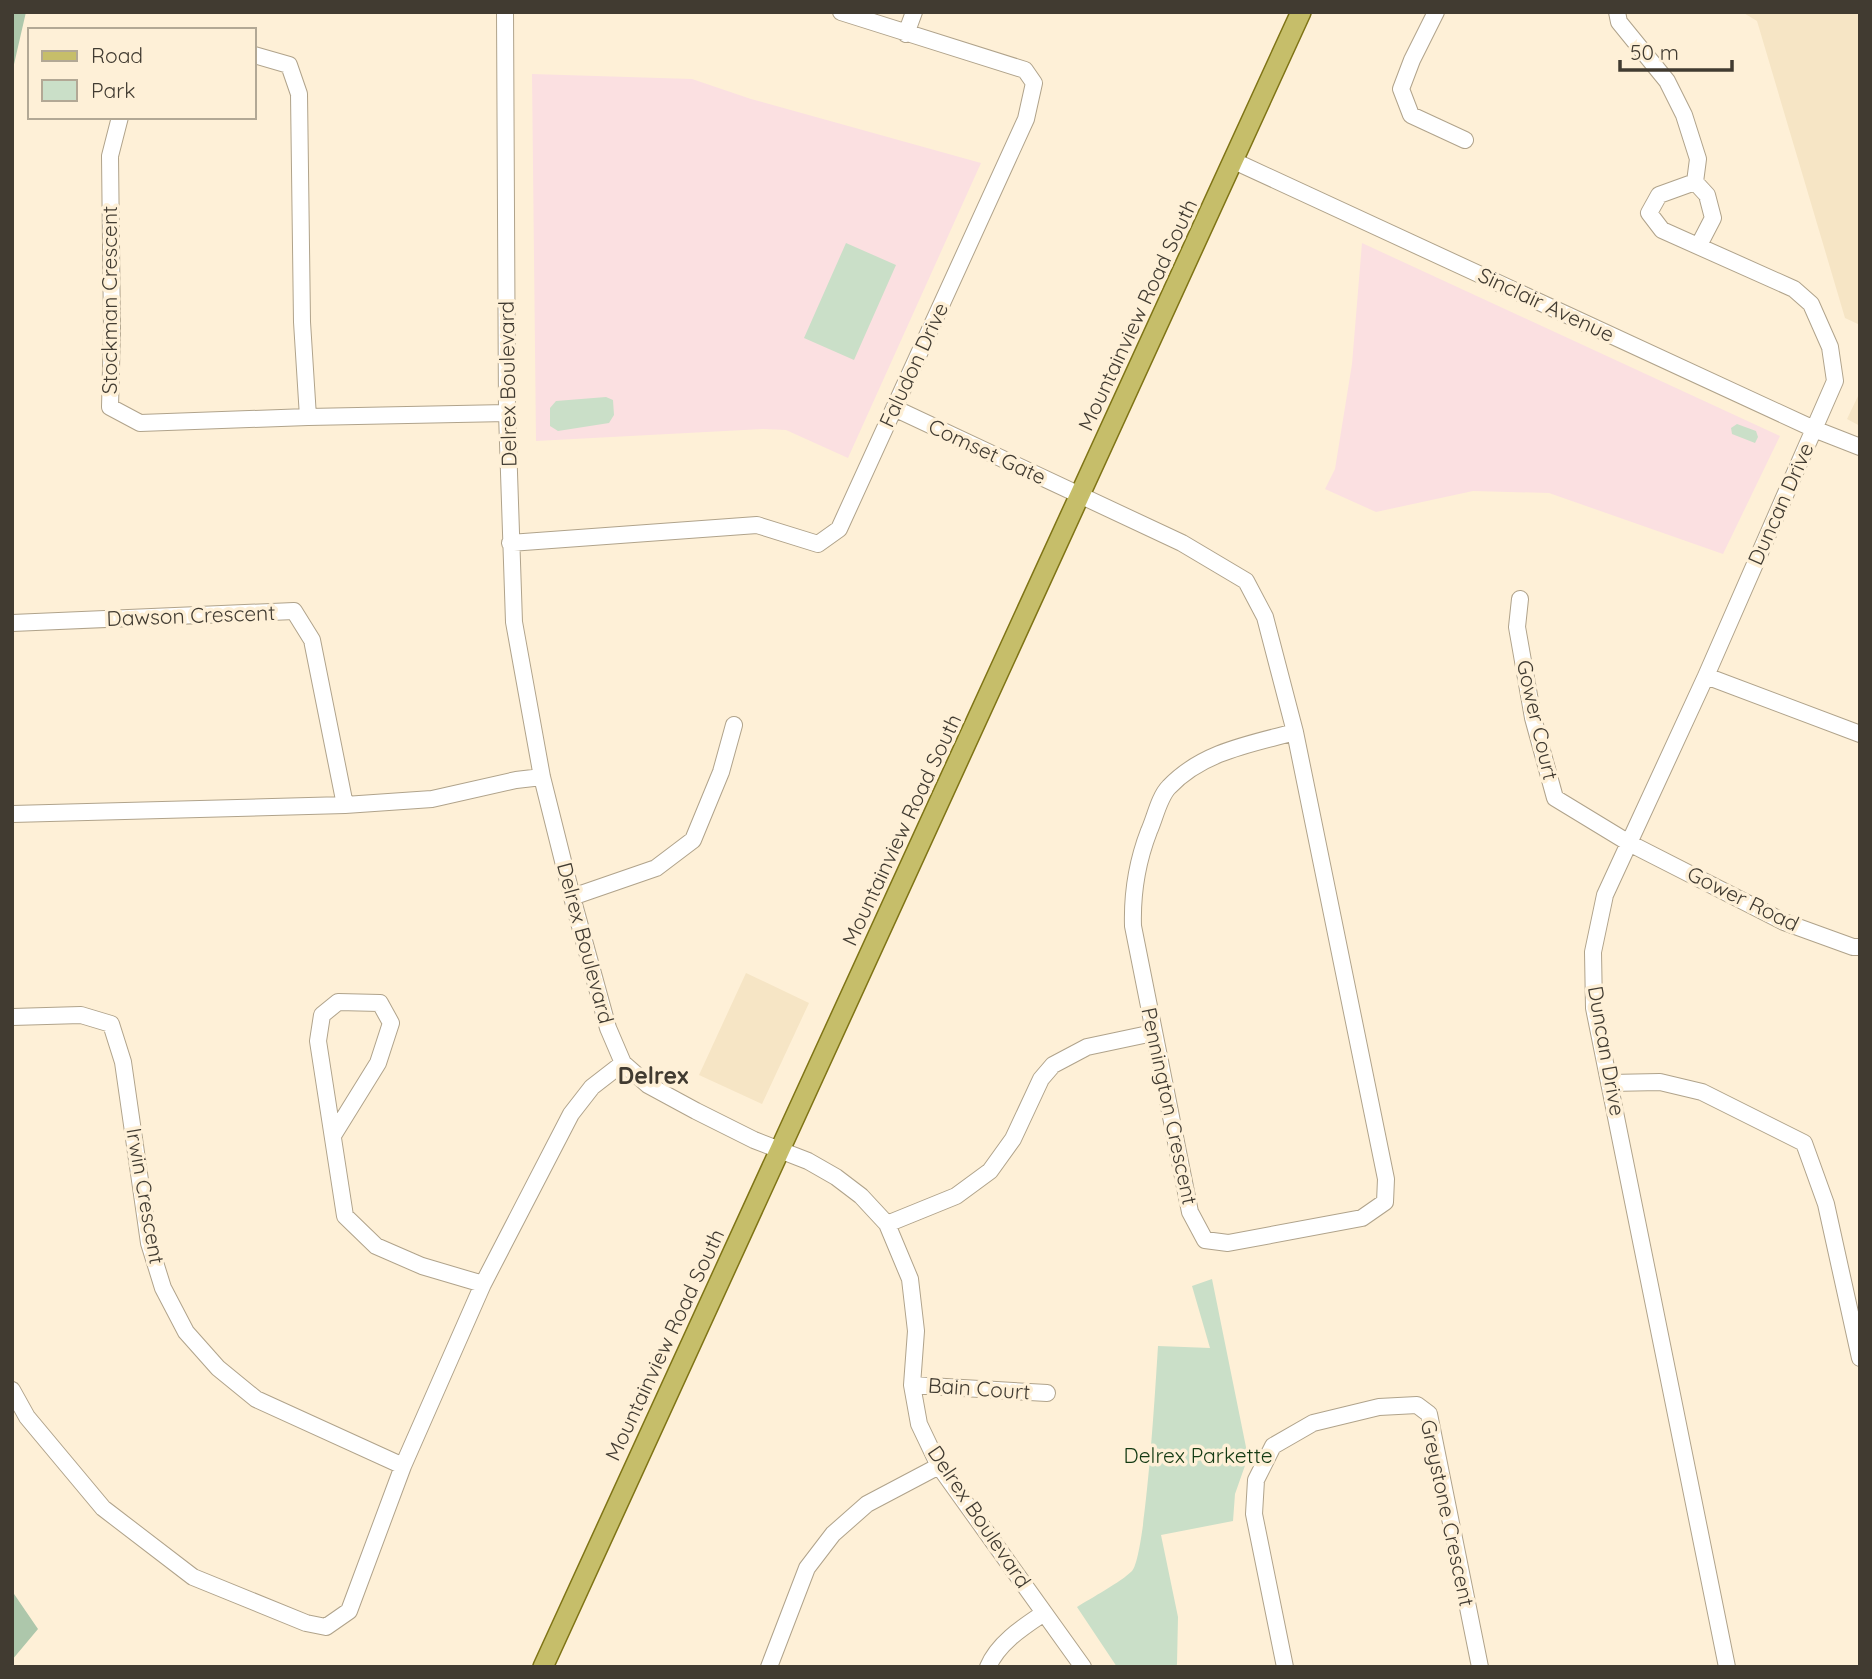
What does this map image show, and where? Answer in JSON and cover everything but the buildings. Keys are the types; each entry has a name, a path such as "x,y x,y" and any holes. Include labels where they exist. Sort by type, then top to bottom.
{"main road":[{"name":"Mountainview Road South","path":"543,1667 1301,12"}],"street":[{"name":"Delrex Boulevard","path":"505,12 507,413 514,622 542,777 608,1028 623,1063 648,1085 695,1111 808,1161 836,1177 861,1196 887,1224 910,1279 916,1331 912,1385 919,1424 939,1466 1083,1667"},
{"name":"Faludon Drive","path":"510,543 757,525 818,544 839,529 1026,119 1034,83 1025,70 841,12"},
{"path":"906,34 914,12"},
{"path":"1436,12 1401,89 1411,115 1465,139"},
{"path":"1617,12 1619,22 1667,80 1684,115 1698,159 1695,182"},
{"path":"256,56 289,65 299,94 302,322 308,417"},
{"name":"Stockman Crescent","path":"119,119 110,156 110,407 140,423 507,413"},
{"name":"Sinclair Avenue","path":"1234,161 1814,429 1860,447"},
{"path":"1695,182 1707,195 1713,218 1699,245 1662,230 1649,213 1659,195 1695,182"},
{"name":"Duncan Drive","path":"1699,245 1794,289 1811,304 1829,347 1835,381 1706,676 1605,894 1592,951 1594,1008 1727,1667"},
{"name":"Comset Gate","path":"894,408 1080,496"},
{"name":"Pennington Crescent","path":"1080,496 1182,543 1246,581 1265,617 1295,732 1386,1179 1385,1202 1362,1218 1228,1243 1205,1240 1191,1212 1153,1033 1133,926 1132,897 1142,849 1167,789 1199,763 1232,748 1295,732"},
{"name":"Gower Court","path":"1520,599 1517,627 1533,719 1555,799 1629,843"},
{"name":"Dawson Crescent","path":"12,623 294,611 312,640 345,805"},
{"path":"1706,676 1860,734"},
{"path":"572,897 656,868 693,840 721,772 734,725"},
{"path":"12,814 345,805 432,799 516,780 542,777"},
{"name":"Gower Road","path":"1629,843 1784,922 1853,947 1860,947"},
{"path":"334,1134 378,1063 391,1023 380,1003 338,1002 322,1015 318,1041 345,1216 376,1246 422,1266 483,1284"},
{"name":"Irwin Crescent","path":"12,1017 81,1015 111,1024 122,1062 149,1243 163,1288 186,1332 218,1367 256,1399 403,1466"},
{"path":"887,1224 956,1196 990,1171 1013,1139 1041,1079 1053,1065 1087,1047 1153,1033"},
{"path":"12,1390 27,1417 103,1508 193,1577 306,1623 326,1627 349,1611 403,1466 483,1284 571,1114 592,1087 623,1063"},
{"path":"1610,1083 1660,1082 1702,1092 1804,1143 1826,1204 1860,1358"},
{"name":"Bain Court","path":"912,1385 1047,1393"},
{"name":"Greystone Crescent","path":"1285,1667 1254,1514 1256,1480 1273,1446 1313,1423 1379,1407 1416,1405 1429,1414 1480,1667"},
{"path":"769,1667 807,1568 833,1534 867,1504 939,1466"},
{"path":"988,1667 992,1657 1018,1630 1044,1613"}],"shaded area":[{"path":"1742,12 1860,12 1860,325 1845,318 1757,21"},
{"path":"532,74 692,79 751,99 981,163 848,458 786,430 536,441"},
{"path":"1362,243 1780,436 1723,554 1549,493 1473,491 1376,512 1325,489 1335,469 1352,364"},
{"path":"1860,392 1860,426 1847,419"},
{"path":"746,973 809,1003 762,1104 699,1075"}],"green space":[{"path":"12,12 26,12 12,73"},
{"path":"846,243 896,265 854,360 804,338"},
{"path":"606,397 613,400 614,415 609,423 558,431 550,426 550,408 556,401"},
{"path":"1737,424 1756,431 1758,437 1755,443 1732,434 1731,428"},
{"name":"Delrex Parkette","path":"1212,1279 1248,1457 1235,1494 1233,1521 1161,1535 1178,1617 1176,1667 1117,1667 1077,1607 1132,1571 1142,1534 1146,1502 1158,1346 1210,1348 1192,1286"},
{"path":"12,1591 38,1629 12,1660"}],"district":[{"name":"Delrex","path":"653,1076"}]}
